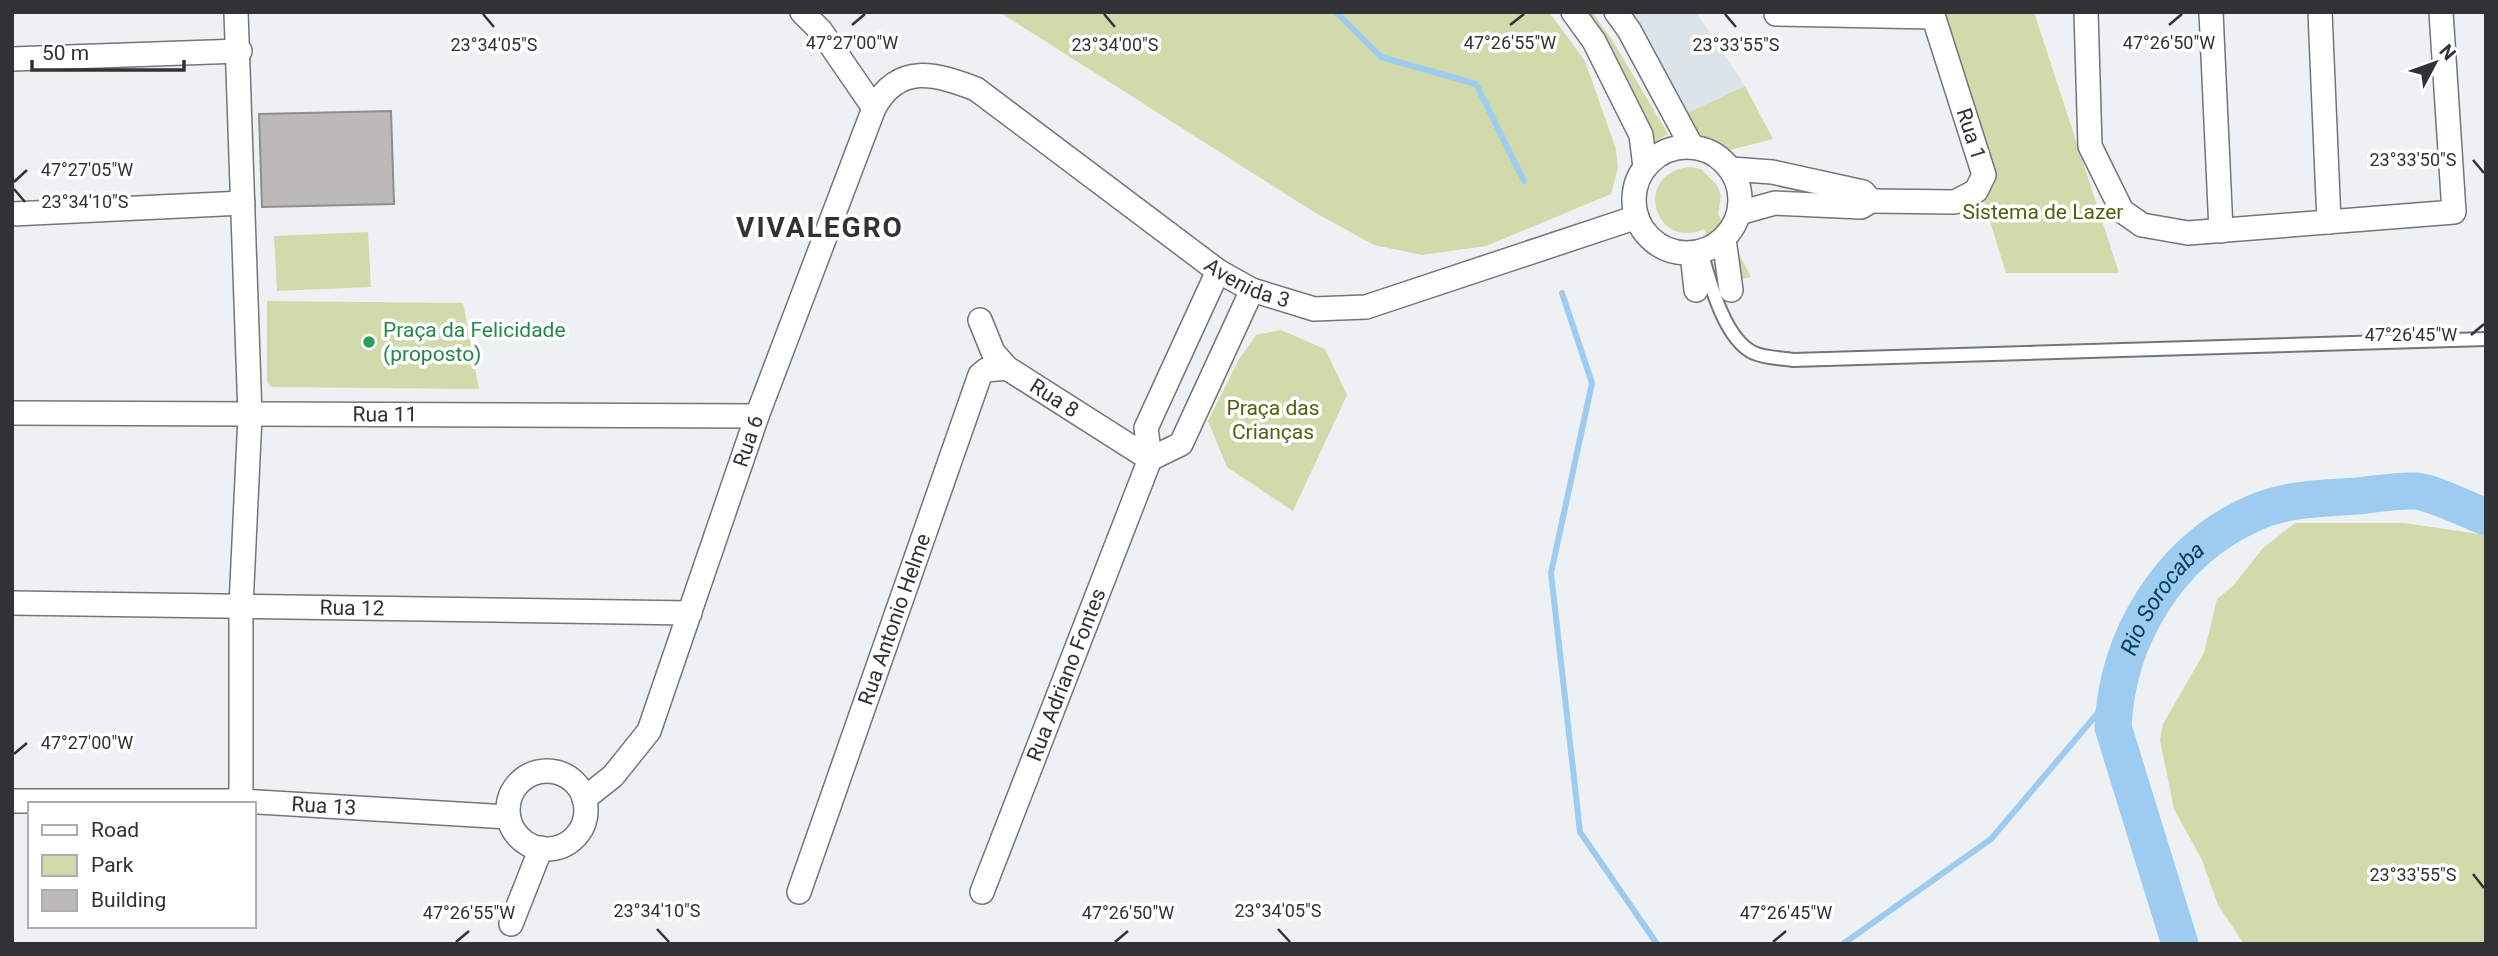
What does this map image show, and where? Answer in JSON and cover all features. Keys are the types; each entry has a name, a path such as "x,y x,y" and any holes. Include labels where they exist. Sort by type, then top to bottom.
{"street":[{"path":"236,12 240,51 250,416 241,606 241,801"},
{"path":"802,12 821,31 874,108"},
{"path":"1573,12 1594,41 1641,135 1645,167"},
{"path":"1616,12 1629,30 1692,146"},
{"path":"2086,12 2090,146 2122,211 2141,225 2188,233 2454,212 2441,12"},
{"path":"2211,12 2221,231"},
{"path":"2320,12 2329,222"},
{"path":"1776,15 1933,15"},
{"name":"Rua 1","path":"1871,201 1955,202 1976,191 1984,174 1933,15"},
{"path":"12,58 240,51"},
{"name":"Avenida 3","path":"904,80 935,74 976,89 1218,271 1252,290 1314,309 1366,307 1637,218"},
{"name":"Rua 6","path":"584,799 613,776 649,731 757,416 874,108 884,89 904,80"},
{"path":"1692,146 1720,158 1731,169 1741,198 1739,213 1724,239 1697,252 1674,251 1658,245 1646,233 1637,218 1634,200 1637,183 1645,167 1666,152 1692,146"},
{"path":"1731,169 1776,173 1863,192 1871,201 1861,207 1775,203 1739,213"},
{"path":"12,214 243,203"},
{"path":"1724,239 1731,290"},
{"path":"1696,290 1697,252"},
{"name":"Rua Adriano Fontes","path":"982,892 1150,459 1146,428 1163,396 1218,271"},
{"path":"1150,459 1181,444 1252,290"},
{"name":"Rua 8","path":"980,320 993,352 1007,368 1150,459"},
{"name":"Rua Antonio Helme","path":"799,892 980,375 986,370 1007,368"},
{"path":"1163,396 1183,402 1194,412"},
{"name":"Rua 11","path":"12,413 757,416"},
{"name":"Rua 12","path":"12,603 690,613"},
{"path":"539,772 565,776 575,784 584,799 585,818 572,840 561,846 541,848 525,842 516,834 508,817 510,796 517,785 527,776 539,772"},
{"name":"Rua 13","path":"12,801 241,801 508,817"},
{"path":"511,924 541,848"}],"lane":[{"path":"1697,252 1715,301 1738,340 1753,353 1793,360 2486,339"}],"shaded area":[{"path":"1609,12 1696,12 1745,86 1675,119"}],"green space":[{"path":"999,12 1549,12 1585,61 1616,149 1618,168 1611,194 1486,246 1422,255 1374,245 1314,212"},
{"path":"1564,12 1592,12 1614,43 1668,134 1658,140 1650,150"},
{"name":"Sistema de Lazer","path":"1926,12 2034,12 2119,273 2006,273"},
{"path":"1745,86 1773,139 1718,153 1698,131 1681,130 1675,119"},
{"path":"1690,167 1701,169 1717,185 1721,196 1718,214 1751,277 1732,281 1704,229 1687,233 1673,230 1662,221 1656,209 1660,182 1672,172"},
{"path":"368,232 371,287 277,291 274,236"},
{"name":"Praça da Felicidade (proposto)","path":"267,301 463,303 479,389 271,387 267,382"},
{"name":"Praça das Crianças","path":"1281,330 1325,349 1347,395 1293,511 1227,467 1208,421 1239,359 1256,335"},
{"path":"2295,523 2404,523 2486,535 2486,944 2244,944 2218,905 2202,860 2174,809 2160,740 2163,724 2204,653 2217,599 2233,586 2263,548"}],"building":[{"path":"391,111 394,204 262,207 259,114"}],"waterway":[{"path":"1336,12 1381,57 1476,84 1524,181"},
{"path":"1562,293 1592,383 1551,573 1580,832 1657,944"},
{"name":"Rio Sorocaba","path":"2180,944 2113,727 2125,661 2137,630 2153,601 2173,574 2196,550 2222,530 2252,514 2277,505 2416,491 2441,498 2486,517"},
{"path":"1843,944 1991,839 2114,694"}],"place":[{"name":"Praça da Felicidade (proposto)","path":"369,342"}],"district":[{"name":"VIVALEGRO","path":"820,227"}]}
